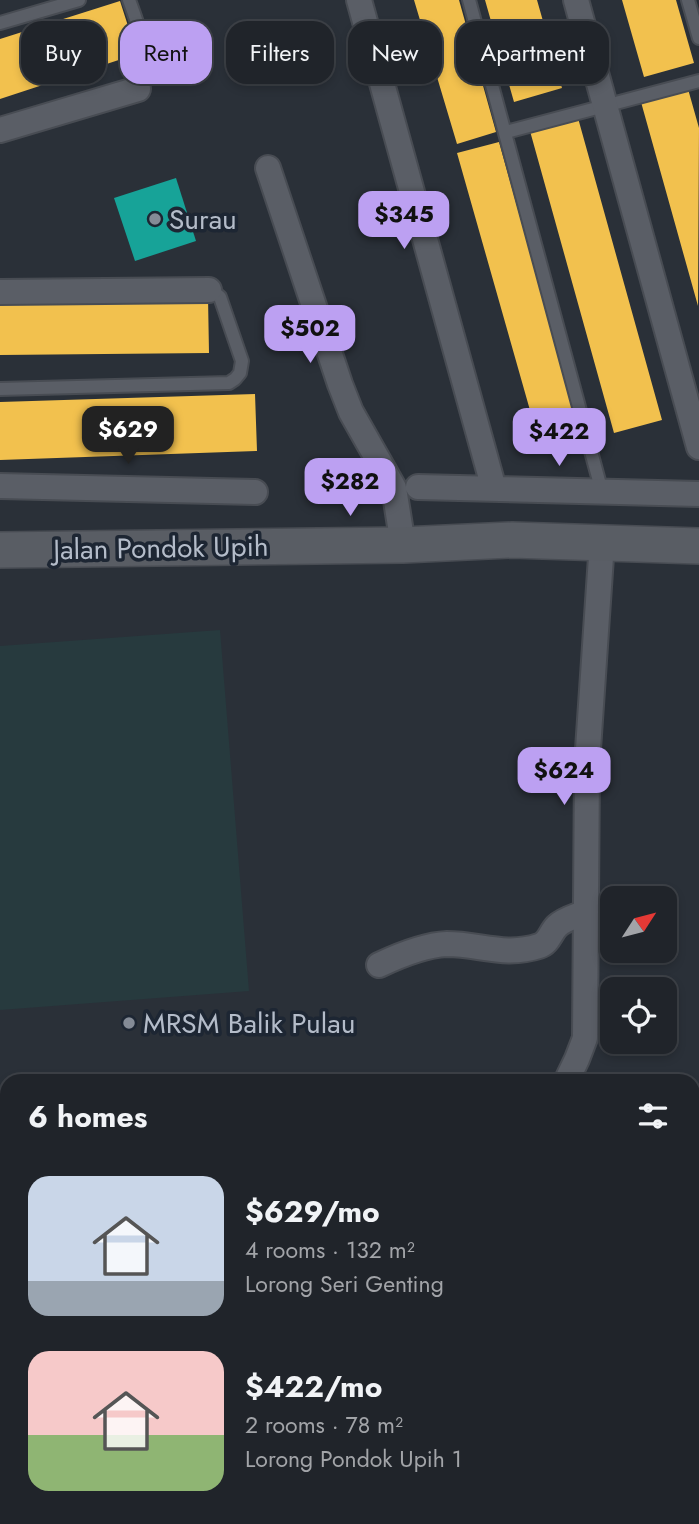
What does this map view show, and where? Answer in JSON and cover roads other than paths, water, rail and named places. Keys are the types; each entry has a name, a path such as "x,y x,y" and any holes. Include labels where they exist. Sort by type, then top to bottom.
{"main road":[{"name":"Jalan Pondok Upih","path":"0,550 403,545 512,540 699,546"}],"street":[{"path":"359,0 494,489"},
{"path":"576,0 604,106 696,421 699,447"},
{"path":"0,130 138,89"},
{"path":"268,168 344,393 356,421 394,488 403,545"},
{"path":"0,292 209,290"},
{"path":"0,486 255,492"},
{"path":"418,487 699,494"},
{"path":"570,1074 585,1038 588,739 602,542"},
{"path":"379,965 416,950 445,944 513,951 538,946 544,944 561,923 586,912"}],"lane":[{"path":"0,23 79,0"},
{"path":"129,0 148,60 147,73 138,89"},
{"path":"470,0 602,492"},
{"path":"688,0 699,38"},
{"path":"506,132 699,81"},
{"path":"0,389 229,383 240,373 242,361 220,297 209,290"}],"place":[{"name":"Surau","path":"155,219"},
{"name":"MRSM Balik Pulau","path":"129,1023"}]}
